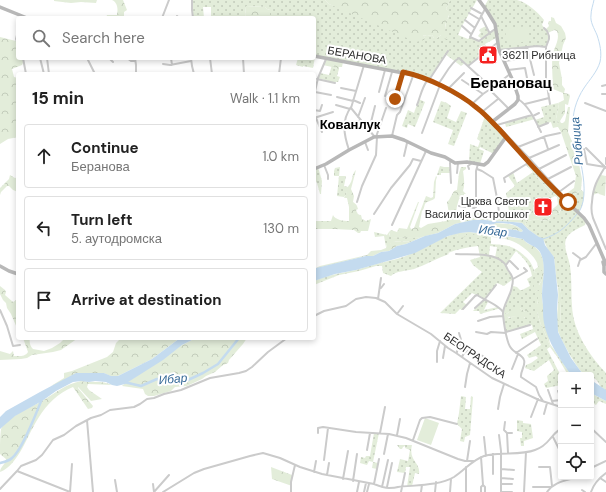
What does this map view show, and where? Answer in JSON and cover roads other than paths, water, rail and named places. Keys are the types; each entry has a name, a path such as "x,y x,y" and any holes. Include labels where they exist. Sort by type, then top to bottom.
{"main road":[{"path":"479,0 493,20 496,28 499,50 515,87 518,99 515,104 492,121"},
{"path":"0,7 20,16"},
{"name":"БЕРАНОВА","path":"316,56 414,74 448,89 472,104 492,121 528,159 551,187 582,215 596,242"},
{"path":"316,168 376,137 392,136 408,141 455,163 467,162 483,165 487,163 506,137"},
{"path":"596,242 606,264"},
{"path":"596,242 605,268 604,272 606,274"},
{"path":"0,266 9,272 16,274"}],"street":[{"path":"163,16 168,1 165,0"},
{"path":"192,0 193,16"},
{"path":"471,8 481,15 489,32"},
{"path":"471,34 486,8"},
{"path":"469,13 479,19"},
{"path":"465,20 475,28"},
{"path":"462,26 471,34 470,37 479,41 496,28"},
{"path":"544,28 549,36 546,47 546,83 550,104"},
{"path":"468,66 497,43"},
{"path":"499,50 541,46 546,47"},
{"path":"527,47 534,76"},
{"path":"429,80 448,51"},
{"path":"422,133 438,84 452,64 459,58 509,109"},
{"path":"326,59 316,81 334,83"},
{"path":"504,62 520,59"},
{"path":"23,60 26,72"},
{"path":"40,60 44,72"},
{"path":"47,60 49,72"},
{"path":"88,60 94,72"},
{"path":"135,60 136,72"},
{"path":"171,60 172,64"},
{"path":"163,64 172,64 191,60 194,72"},
{"path":"210,60 212,72"},
{"path":"243,60 244,72"},
{"path":"279,72 281,60"},
{"path":"349,150 344,126 364,65"},
{"path":"472,104 509,72 523,68 526,69 530,88 546,83"},
{"path":"379,92 386,69"},
{"path":"385,96 393,71"},
{"path":"395,99 403,72"},
{"path":"448,89 464,73"},
{"path":"392,136 398,113 400,112 414,74"},
{"path":"462,80 483,94"},
{"path":"417,105 427,81 438,84"},
{"path":"602,86 606,85"},
{"path":"341,88 356,91"},
{"path":"316,94 331,95"},
{"path":"337,97 360,103"},
{"path":"358,117 365,98"},
{"path":"525,104 549,98"},
{"path":"482,112 498,99"},
{"path":"518,99 525,104 533,115 541,132"},
{"path":"585,103 606,110"},
{"path":"316,110 320,111 322,104"},
{"path":"336,105 350,108 376,137"},
{"path":"368,129 375,106"},
{"path":"357,202 362,186 376,155 376,137 386,108"},
{"path":"316,118 332,112"},
{"path":"497,125 539,113"},
{"path":"316,120 322,132"},
{"path":"352,128 360,120"},
{"name":"БЕРАНОВА","path":"492,121 539,169 563,196 563,198"},
{"path":"538,127 548,123"},
{"path":"518,147 544,137 560,133"},
{"path":"544,137 549,149"},
{"path":"404,156 408,141"},
{"path":"365,142 368,150"},
{"path":"505,182 504,178 528,159 559,145"},
{"path":"585,148 606,167 587,164 585,148"},
{"path":"392,225 426,150"},
{"path":"539,169 566,155"},
{"path":"606,158 606,167 594,185 591,213 606,249"},
{"path":"374,214 413,159 421,161"},
{"path":"451,160 451,183"},
{"path":"457,173 458,163"},
{"path":"468,170 468,166 473,163"},
{"path":"460,206 476,207 476,169 478,164"},
{"path":"324,165 328,179"},
{"path":"548,179 572,168"},
{"path":"476,169 494,178 499,214"},
{"path":"559,192 574,181"},
{"path":"578,266 579,262 587,255 596,242"},
{"path":"600,252 606,255"},
{"path":"573,253 582,259"},
{"path":"456,254 484,255 499,260 506,265 513,279 513,286 503,312 507,341 509,346 517,354 523,357 525,362 521,378 536,386 539,395 546,402 544,414"},
{"path":"506,265 510,261 518,269"},
{"path":"513,279 527,271 524,268"},
{"path":"316,315 324,311 346,306 356,299 364,297 378,299 381,278"},
{"path":"380,289 384,284"},
{"path":"475,308 496,285"},
{"path":"463,309 476,295 500,307 503,312"},
{"name":"БЕОГРАДСКА","path":"378,299 385,302 397,314 423,329 470,364 492,378 538,399 558,406"},
{"path":"397,314 403,306"},
{"path":"0,310 13,346 20,345"},
{"path":"478,321 490,317 503,316"},
{"path":"476,332 487,334 491,332 506,332 530,325"},
{"path":"456,353 458,346 462,343 459,333"},
{"path":"512,369 517,354 537,339"},
{"path":"0,489 21,466 40,458 53,440 64,435 87,420 110,410 134,407 148,399 181,390 210,378 246,371 284,340"},
{"path":"437,362 437,351 440,341"},
{"path":"443,358 446,346"},
{"path":"462,357 464,353 471,348 486,358"},
{"path":"465,387 470,364"},
{"path":"498,410 504,384"},
{"path":"548,390 553,403 558,401"},
{"path":"532,417 538,399"},
{"path":"380,433 385,407"},
{"path":"413,440 422,418 430,417 456,424"},
{"path":"397,436 400,419"},
{"path":"87,420 93,492"},
{"path":"505,422 504,430 507,433 508,453"},
{"path":"318,433 318,428 320,427 388,434 413,440 469,462 493,454 535,450 548,441 558,430"},
{"path":"324,460 328,428"},
{"path":"594,431 606,442"},
{"path":"367,450 370,433"},
{"path":"507,433 512,433"},
{"path":"384,454 388,434"},
{"path":"499,435 501,454 501,492 512,492"},
{"path":"553,436 558,447"},
{"path":"484,437 486,456"},
{"path":"163,492 194,473 204,469 260,454 272,455 327,476 374,484 387,488 422,485 456,476 466,467 469,462 470,441"},
{"path":"343,479 348,451"},
{"path":"524,492 526,452"},
{"path":"353,481 357,454"},
{"path":"493,454 493,474"},
{"path":"481,457 481,492"},
{"path":"374,484 379,459"},
{"path":"382,487 388,460"},
{"path":"594,466 606,460"},
{"path":"314,472 316,461"},
{"path":"327,476 329,463"},
{"path":"387,488 392,463"},
{"path":"17,471 70,492 72,464"},
{"path":"291,492 294,464"},
{"path":"466,467 466,492"},
{"path":"539,467 550,467 552,486 547,492"},
{"path":"501,469 514,470"},
{"path":"401,492 405,473"},
{"path":"591,492 595,484 606,473"},
{"path":"154,492 169,475"},
{"path":"450,492 451,478"},
{"path":"501,478 513,479"},
{"path":"600,478 606,482"},
{"path":"115,480 117,492"},
{"path":"533,487 552,486 566,480"},
{"path":"357,492 358,482"},
{"path":"436,482 436,492"},
{"path":"364,492 367,483"},
{"path":"367,483 367,492"},
{"path":"153,484 154,492"},
{"path":"501,484 512,484"},
{"path":"422,485 422,492"},
{"path":"482,485 485,487 485,492"}],"water":[{"path":"473,220 485,220 522,223 529,230 543,238 545,245 554,257 558,295 558,332 571,358 581,372 569,372 551,344 543,319 542,295 544,268 542,257 540,252 534,246 527,243 523,239 469,232 460,233 448,236 415,253 316,280 316,268 366,256 373,256 425,236 438,233 455,224","holes":["496,223 507,223 514,225 523,231 521,232 481,225 492,225"]},
{"path":"177,340 192,340 182,345 163,360 125,384 117,386 106,382 95,381 73,382 15,416 0,429 0,417 6,411 76,373 104,373 111,376 118,376 152,359"},
{"path":"594,382 606,390 606,401 594,395"}],"waterway":[{"name":"Рибница","path":"579,212 582,207 584,182 574,137 573,118 579,97 599,66 600,62 600,45 591,18 594,0"},
{"name":"Рибница","path":"543,239 562,230 577,214"},
{"name":"Ибар","path":"124,382 141,386 157,379 175,381 188,380 218,364 237,340"},
{"name":"Ибар","path":"0,463 11,459 20,447 42,399"}],"place":[{"name":"36211 Рибница","path":"488,55"},
{"name":"Црква Светог Василија Острошког","path":"543,207"}],"district":[{"name":"Берановац","path":"511,83"},
{"name":"Кованлук","path":"350,124"}]}
